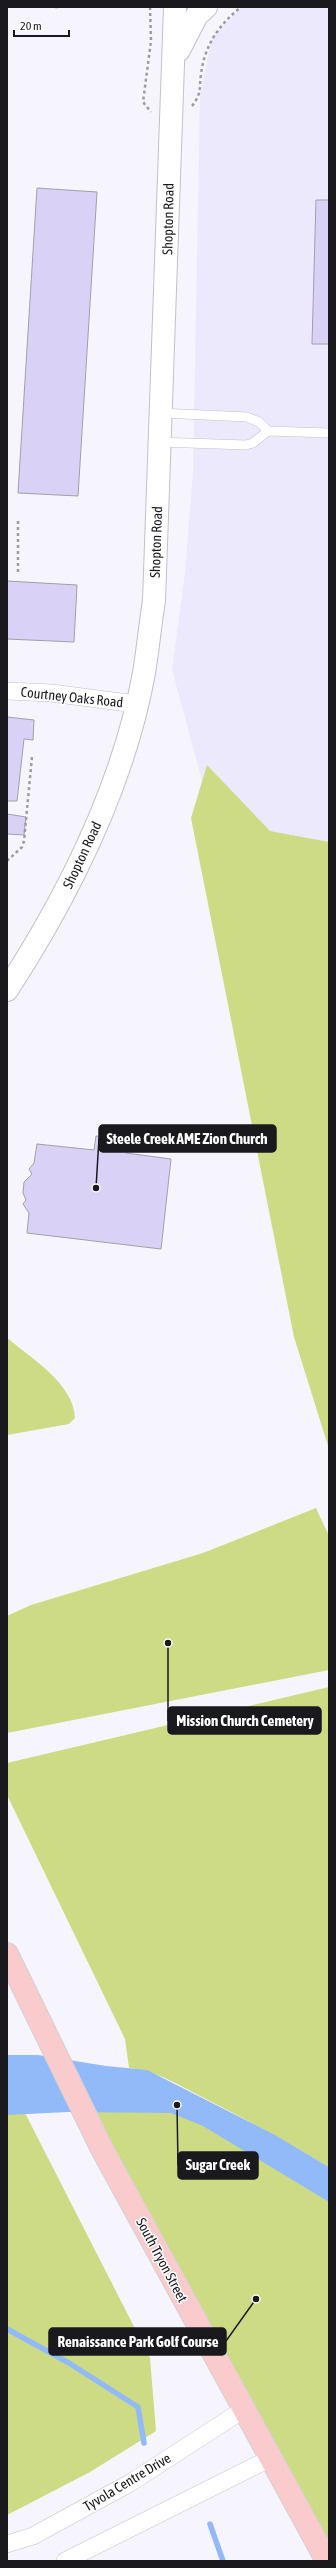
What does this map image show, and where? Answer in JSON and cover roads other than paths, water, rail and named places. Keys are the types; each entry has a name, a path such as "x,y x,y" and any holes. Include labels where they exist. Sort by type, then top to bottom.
{"main road":[{"name":"South Tryon Street","path":"7,1954 102,2149 243,2410 327,2561"}],"street":[{"name":"Shopton Road","path":"7,990 51,919 83,857 107,801 144,674 154,601 175,7"},
{"name":"Shopton Road","path":"173,64 192,24 206,7"},
{"name":"Courtney Oaks Road","path":"7,691 52,693 136,704"},
{"name":"Tyvola Centre Drive","path":"7,2544 33,2536 130,2483 243,2410"},
{"path":"65,2561 271,2458"}],"lane":[{"path":"160,412 247,417 259,422 268,431"},
{"path":"159,442 246,444 253,443 268,431 329,433"}],"water":[{"path":"7,2055 38,2055 106,2066 147,2070 275,2135 329,2167 329,2202 203,2126 171,2113 68,2112 7,2115"}],"waterway":[{"path":"7,2329 69,2363 138,2407 144,2443"},
{"path":"210,2524 223,2561"}],"place":[{"name":"Steele Creek AME Zion Church","path":"96,1188"},
{"name":"Mission Church Cemetery","path":"168,1643"},
{"name":"Sugar Creek","path":"177,2105"},
{"name":"Renaissance Park Golf Course","path":"256,2299"}]}
